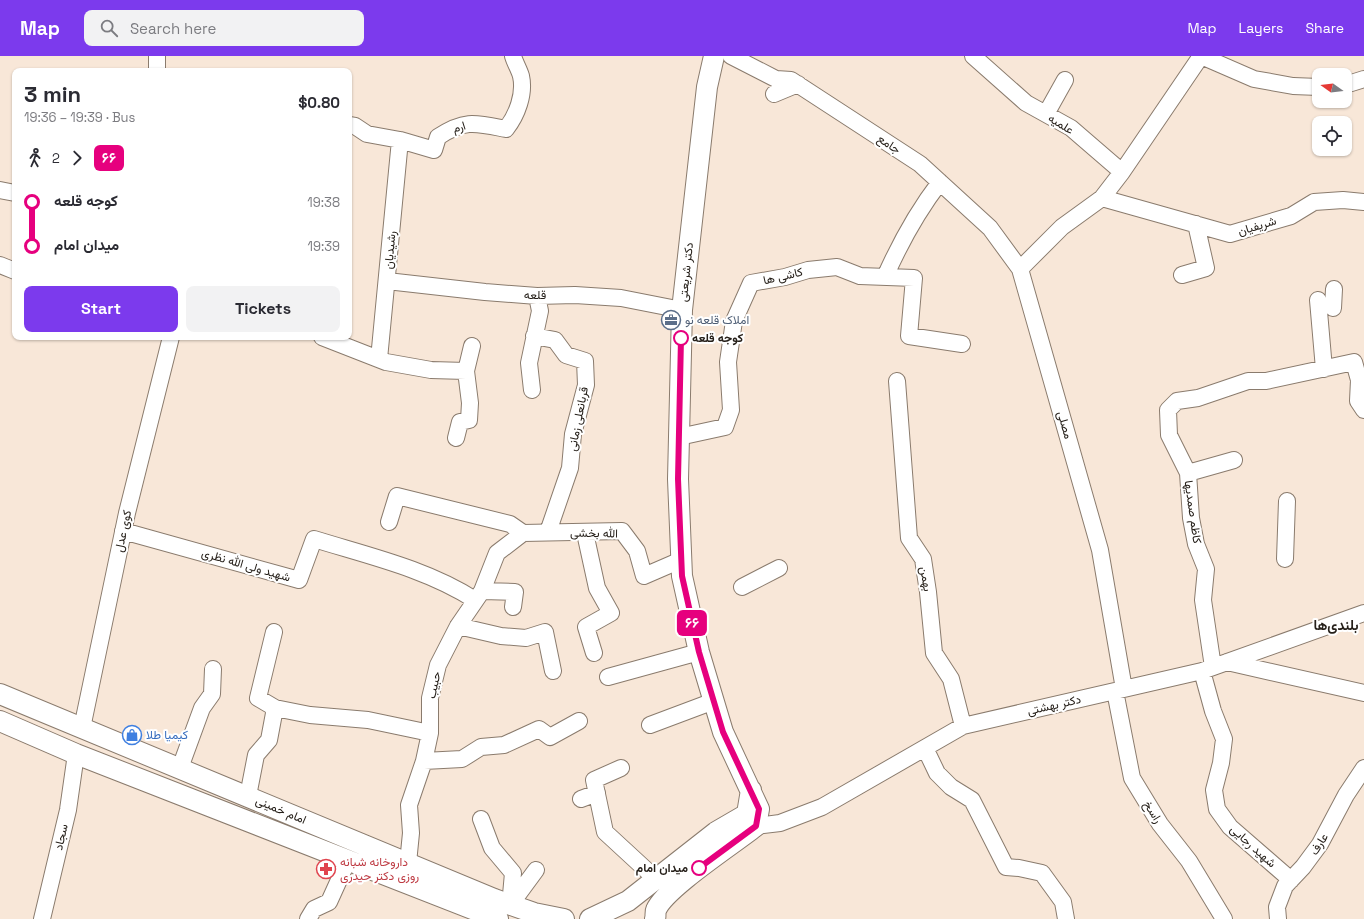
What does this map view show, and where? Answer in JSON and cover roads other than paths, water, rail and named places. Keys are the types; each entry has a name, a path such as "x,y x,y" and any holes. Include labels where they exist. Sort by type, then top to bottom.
{"main road":[{"name":"دکتر شریعتی","path":"714,56 707,87 682,310 678,479 681,560 682,576 699,652 723,732 751,789 759,809 756,826"},
{"name":"امام خمینی","path":"0,694 408,863 504,912"},
{"name":"امام خمینی","path":"0,721 76,754 348,860 504,912 534,913 564,919"},
{"path":"76,754 82,728"},
{"path":"590,919 628,901 716,832 747,814 751,789"},
{"path":"655,919 656,910 670,893 697,869 756,826"},
{"path":"590,919 604,916 619,919"}],"street":[{"path":"157,56 157,68"},
{"name":"ارم","path":"352,126 367,134 400,140 434,150 438,137 453,127 474,123 506,129 516,117 523,88 521,76 513,56"},
{"name":"جامع","path":"731,56 776,79 791,80 920,164 990,228 1020,269"},
{"name":"علمیه","path":"973,56 1026,103 1071,128 1122,172"},
{"path":"1020,269 1062,227 1102,198 1122,172 1201,56 1254,79 1294,86 1312,87"},
{"path":"1352,83 1364,79"},
{"path":"1046,114 1065,80"},
{"path":"774,94 798,84"},
{"name":"رشیدیان","path":"379,359 400,140"},
{"path":"885,277 898,246 918,210 940,182"},
{"path":"0,190 12,192"},
{"name":"شریفیان","path":"1102,198 1230,234 1291,216 1314,202 1343,200 1364,202"},
{"path":"1182,275 1206,268 1196,224"},
{"path":"0,265 12,269"},
{"name":"کاشی ها","path":"679,437 725,428 731,410 728,362 734,321 751,283 785,277 808,270 837,267 860,276 914,278 909,336 962,344"},
{"name":"مصلی","path":"1020,269 1100,550 1119,690"},
{"name":"قلعه","path":"387,281 537,296 576,295 621,298 682,310"},
{"path":"1333,308 1334,288"},
{"path":"532,390 529,363 540,311 537,296"},
{"path":"1318,300 1324,369"},
{"name":"قربانعلی زمانی","path":"534,336 554,340 566,355 585,361 586,384 573,434 570,468 548,532"},
{"name":"کوی عدل","path":"82,728 123,532 170,340"},
{"path":"330,340 379,359 431,370 466,371"},
{"path":"456,438 460,422 469,420 470,403 466,371 472,346"},
{"name":"کاظم صمدیها","path":"1214,667 1203,600 1206,569 1196,544 1191,518 1188,473 1169,434 1168,410 1177,401 1198,398 1248,381 1266,381 1354,362 1359,380 1358,401 1364,410"},
{"name":"بهمن","path":"897,381 909,538 923,559 934,653 951,679 963,726"},
{"path":"1188,473 1234,460"},
{"path":"389,522 397,496 510,524 523,533"},
{"path":"1285,559 1287,501"},
{"name":"الله بخشی","path":"523,533 585,533 622,531 637,552 644,576 681,560"},
{"name":"شهید ولی الله نظری","path":"123,532 299,580 314,539 418,571 478,595"},
{"name":"حبیب","path":"408,863 411,833 409,805 424,761 430,733 430,698 438,665 458,626 478,595 497,553 523,533"},
{"path":"585,533 597,588 611,613 586,627 594,653"},
{"path":"742,587 779,568"},
{"path":"478,595 515,592 513,607"},
{"name":"دکتر بهشتی","path":"756,826 780,823 822,807 963,726 1214,667 1364,613"},
{"path":"458,626 501,636 526,638 545,632 553,671"},
{"path":"274,632 258,698 275,708 310,715 368,720 430,733"},
{"path":"608,677 699,652"},
{"path":"1214,667 1364,693"},
{"name":"شهید رجایی","path":"1214,667 1214,711 1224,739 1214,790 1217,809 1230,827 1291,880"},
{"path":"180,768 202,708 212,694 213,668"},
{"name":"راسخ","path":"1119,690 1132,778 1160,824 1189,861 1224,919"},
{"path":"650,725 714,701"},
{"path":"248,796 256,755 269,740 275,708"},
{"path":"424,761 462,759 481,747 504,745 539,729 550,737 579,721"},
{"path":"925,748 937,773 951,786 972,800 1006,867 1042,873 1063,902 1066,919"},
{"name":"سجاد","path":"42,919 68,810 76,754"},
{"path":"621,768 594,780 605,832 656,879"},
{"name":"عارف","path":"1278,919 1277,906 1285,886 1304,867 1320,844 1346,795 1364,768"},
{"path":"581,799 596,793"},
{"path":"481,819 492,848 513,873 504,912"},
{"path":"308,919 314,909 329,902 348,860"},
{"path":"504,912 536,870"}],"place":[{"name":"املاک قلعه نو","path":"671,320"},
{"name":"کوجه قلعه","path":"681,338"},
{"name":"کیمیا طلا","path":"132,735"},
{"name":"میدان امام","path":"699,868"},
{"name":"داروخانه شبانه روزی دکتر حیدری","path":"326,869"}],"district":[{"name":"بلندی‌ها","path":"1336,625"}]}
